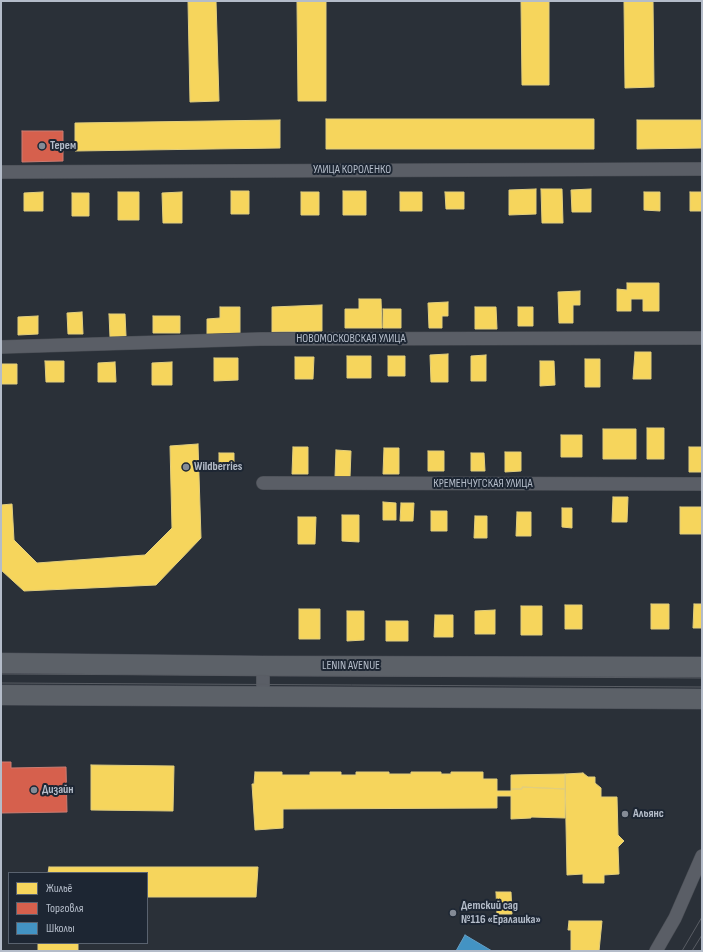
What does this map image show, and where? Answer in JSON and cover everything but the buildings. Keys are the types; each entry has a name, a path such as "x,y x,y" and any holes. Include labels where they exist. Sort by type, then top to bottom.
{"main road":[{"name":"LENIN AVENUE","path":"1,663 263,666 702,667"},
{"path":"1,695 702,699"}],"street":[{"name":"УЛИЦА КОРОЛЕНКО","path":"1,172 702,169"},
{"name":"НОВОМОСКОВСКАЯ УЛИЦА","path":"1,347 261,339 702,338"},
{"name":"КРЕМЕНЧУГСКАЯ УЛИЦА","path":"264,483 702,484"},
{"path":"263,666 263,697"},
{"path":"656,951 675,918 702,856"}],"tram line":[{"path":"1,674 702,678"},
{"path":"1,683 702,687"},
{"path":"682,951 702,917"},
{"path":"692,951 702,935"}],"place":[{"name":"Терем","path":"42,146"},
{"name":"Wildberries","path":"186,467"},
{"name":"Дизайн","path":"34,790"},
{"name":"Альянс","path":"625,814"},
{"name":"Детский сад №116 «Ералашка»","path":"453,913"}]}
